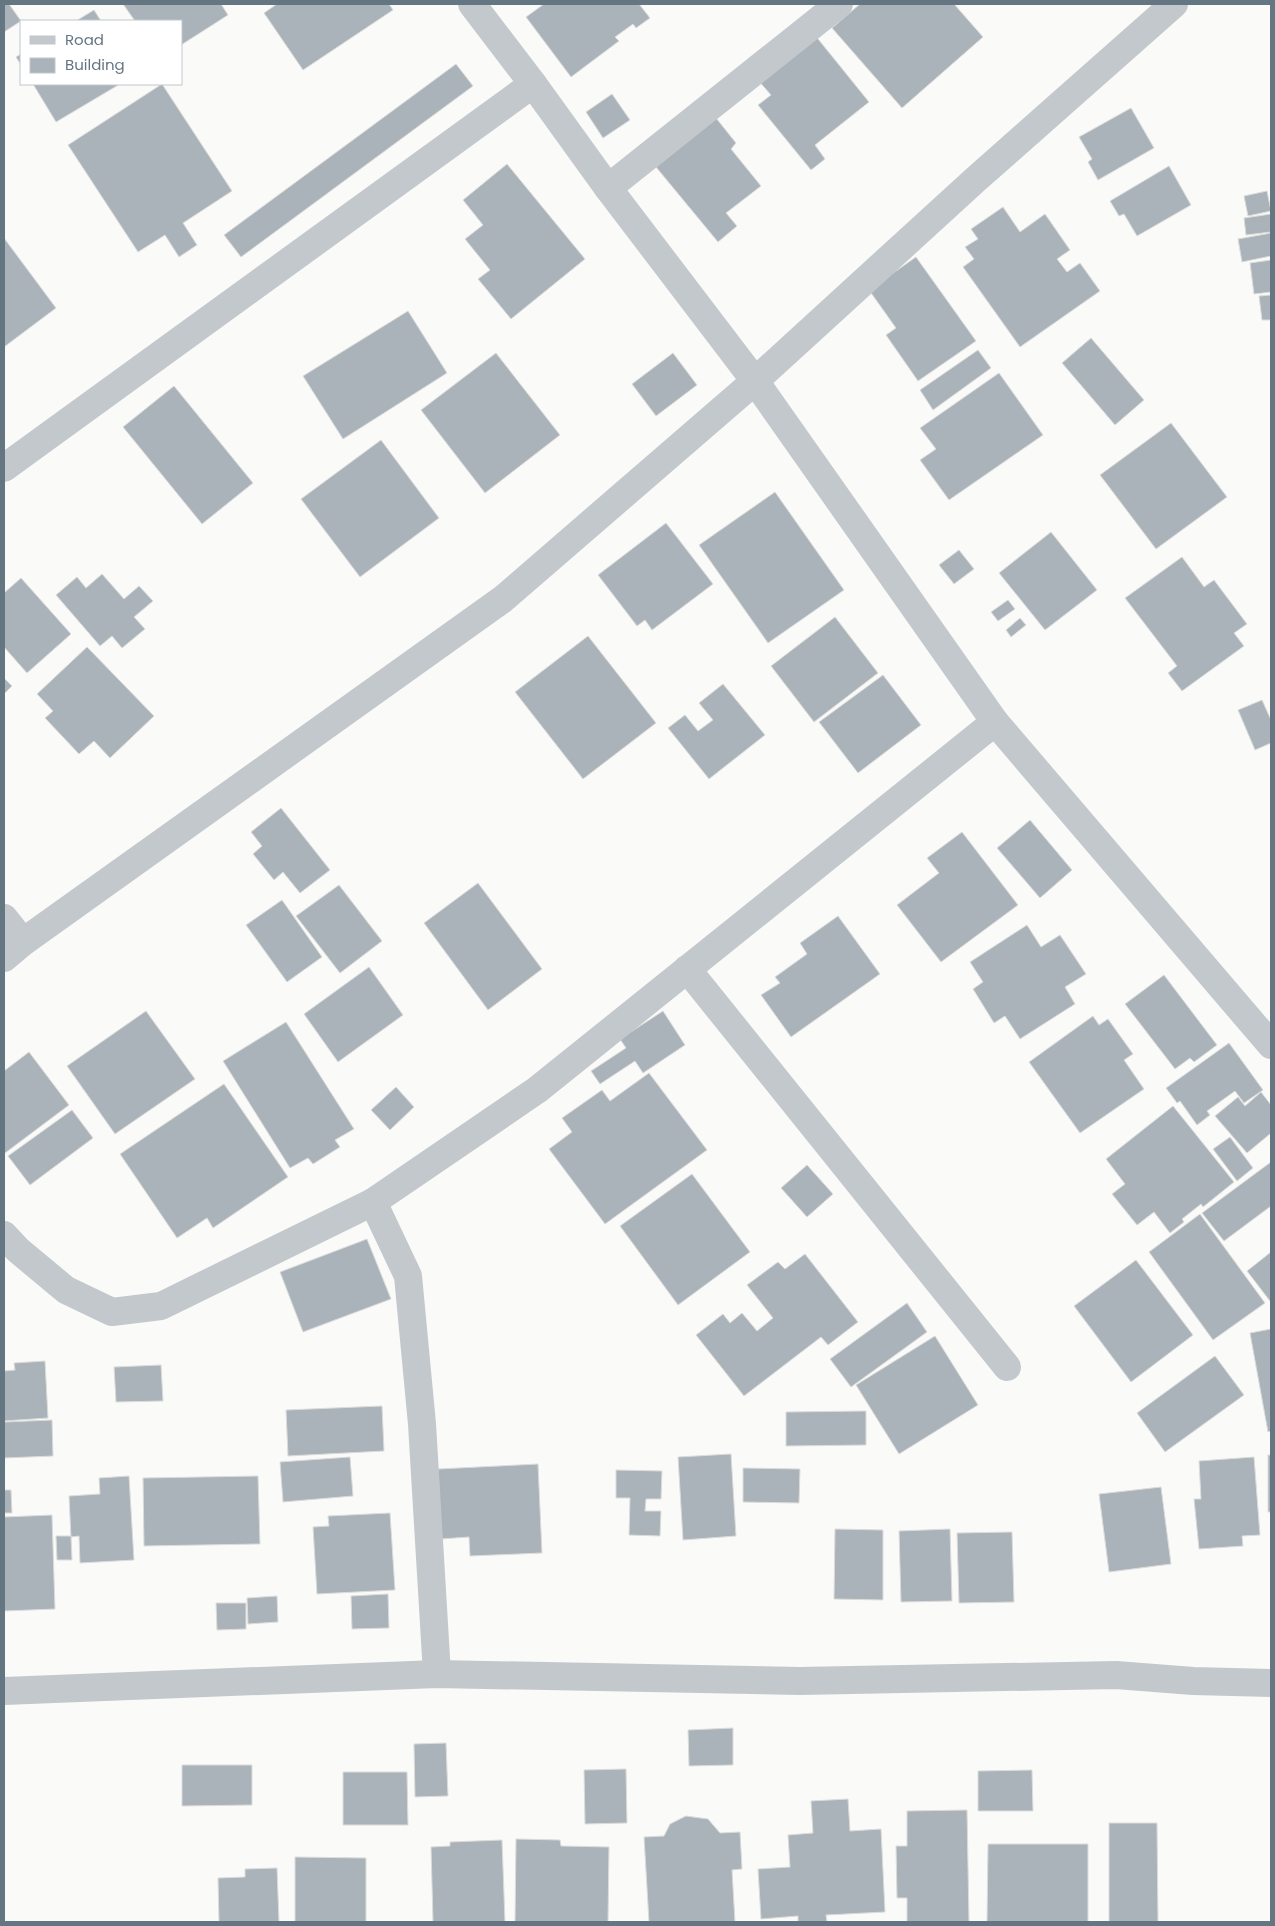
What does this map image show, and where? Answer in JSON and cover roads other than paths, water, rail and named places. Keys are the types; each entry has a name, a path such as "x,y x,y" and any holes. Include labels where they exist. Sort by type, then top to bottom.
{"street":[{"path":"472,4 534,84 608,188 755,381 995,722 1271,1045"},
{"path":"608,188 839,4"},
{"path":"4,918 14,950 503,599 755,381 975,180 1174,4"},
{"path":"4,468 534,84"},
{"path":"4,1235 18,1250 66,1290 112,1312 161,1306 373,1202 537,1090 995,722"},
{"path":"687,969 1007,1367"},
{"path":"373,1202 408,1276 422,1424 437,1674"},
{"path":"4,1692 437,1674 800,1681 1116,1675 1193,1681 1271,1683"}]}
